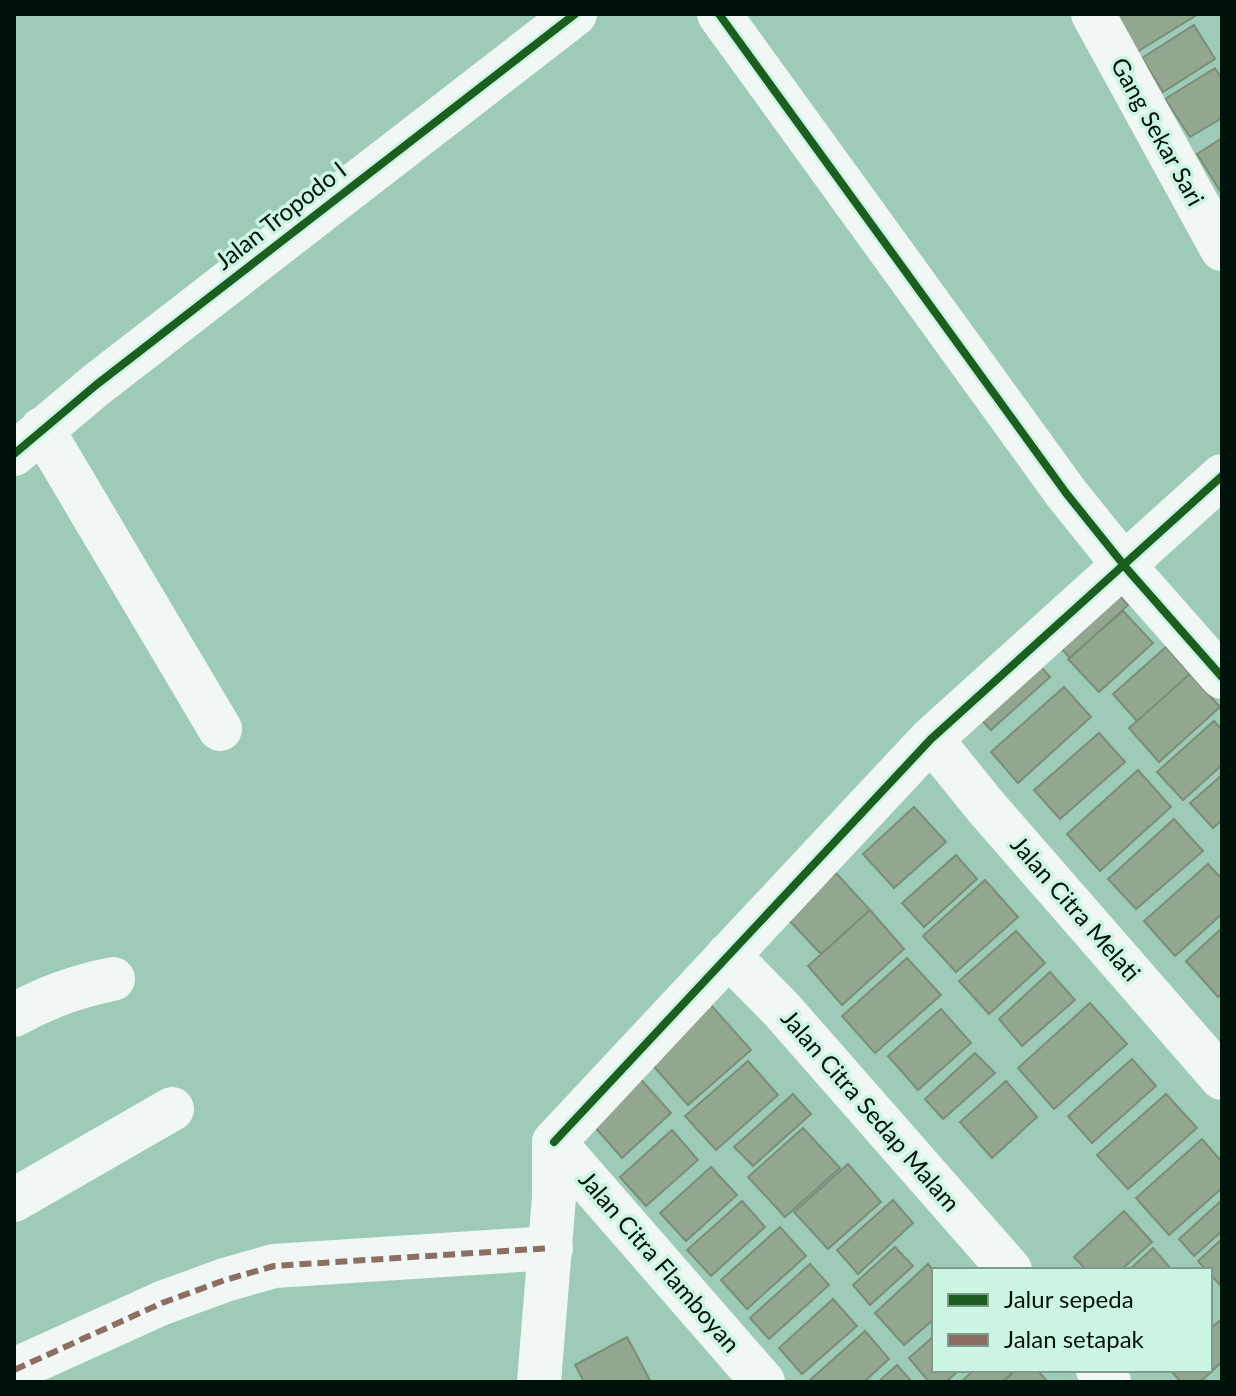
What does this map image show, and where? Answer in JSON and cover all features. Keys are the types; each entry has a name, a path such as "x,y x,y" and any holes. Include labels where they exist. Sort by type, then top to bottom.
{"street":[{"name":"Jalan Tropodo I","path":"28,441 575,14"},
{"path":"719,14 1056,480 1123,565 1222,677"},
{"name":"Gang Sekar Sari","path":"1093,14 1222,249"},
{"path":"28,441 220,729"},
{"path":"539,1382 551,1248 554,1142 931,739 1222,476"},
{"name":"Jalan Citra Melati","path":"931,739 986,807 1222,1078"},
{"name":"Jalan Citra Sedap Malam","path":"728,955 782,1010 1008,1268"},
{"path":"14,1015 69,990 113,979"},
{"path":"14,1200 172,1109"},
{"name":"Jalan Citra Flamboyan","path":"554,1142 763,1382"},
{"path":"14,1370 162,1303 274,1266 551,1248"}],"building":[{"path":"1115,14 1193,14 1195,16 1132,55"},
{"path":"1194,25 1215,59 1163,92 1142,58"},
{"path":"1215,68 1222,79 1222,118 1190,137 1165,99"},
{"path":"1222,138 1222,194 1197,154"},
{"path":"1109,584 1128,605 1070,658 1051,637"},
{"path":"1123,611 1153,643 1099,692 1068,659"},
{"path":"1166,647 1190,674 1137,721 1113,694"},
{"path":"1033,658 1050,677 991,730 973,711"},
{"path":"1190,674 1220,707 1159,762 1129,728"},
{"path":"1064,687 1091,717 1018,783 991,752"},
{"path":"1214,721 1222,730 1222,765 1183,800 1157,772"},
{"path":"1099,733 1125,762 1060,819 1034,790"},
{"path":"1138,770 1171,807 1100,871 1067,834"},
{"path":"1222,775 1222,820 1213,828 1190,803"},
{"path":"914,807 946,842 894,888 863,854"},
{"path":"1174,819 1203,851 1136,909 1108,879"},
{"path":"956,855 977,879 924,927 902,903"},
{"path":"1208,864 1222,879 1222,914 1175,956 1144,921"},
{"path":"836,873 870,910 821,954 786,917"},
{"path":"985,880 1018,917 956,972 923,936"},
{"path":"870,910 904,949 842,1005 808,966"},
{"path":"1222,928 1222,993 1218,997 1186,961"},
{"path":"1016,931 1045,963 989,1014 959,981"},
{"path":"907,958 941,995 875,1053 842,1016"},
{"path":"1050,972 1075,1000 1022,1046 999,1019"},
{"path":"1090,1003 1127,1044 1054,1109 1018,1068"},
{"path":"710,1004 751,1050 688,1105 648,1060"},
{"path":"941,1009 971,1043 918,1090 888,1056"},
{"path":"975,1053 995,1073 943,1119 925,1099"},
{"path":"1132,1059 1156,1086 1092,1143 1068,1116"},
{"path":"748,1061 778,1095 716,1150 685,1116"},
{"path":"636,1074 671,1113 622,1158 587,1118"},
{"path":"1006,1081 1037,1117 992,1158 960,1122"},
{"path":"793,1094 811,1114 753,1166 734,1147"},
{"path":"1166,1094 1197,1128 1128,1189 1097,1155"},
{"path":"803,1128 840,1168 785,1217 748,1177"},
{"path":"672,1130 698,1160 646,1206 620,1177"},
{"path":"1202,1139 1222,1162 1222,1188 1169,1235 1136,1198"},
{"path":"848,1164 881,1202 828,1249 794,1212"},
{"path":"711,1167 737,1195 686,1241 660,1213"},
{"path":"893,1200 913,1223 858,1274 837,1250"},
{"path":"1222,1200 1222,1231 1194,1256 1179,1239"},
{"path":"742,1201 765,1227 711,1276 687,1250"},
{"path":"1124,1211 1152,1242 1123,1268 1084,1268 1074,1257"},
{"path":"780,1227 806,1256 747,1309 721,1280"},
{"path":"1222,1239 1222,1284 1212,1276 1212,1268 1204,1268 1198,1261"},
{"path":"895,1247 913,1266 870,1305 853,1285"},
{"path":"1153,1248 1170,1268 1131,1268"},
{"path":"810,1264 829,1285 769,1339 750,1318"},
{"path":"928,1264 932,1269 932,1321 904,1345 875,1313"},
{"path":"833,1299 857,1326 802,1374 779,1348"},
{"path":"1219,1321 1222,1324 1222,1362 1212,1371 1212,1327"},
{"path":"865,1331 889,1359 864,1382 810,1380"},
{"path":"627,1337 651,1382 584,1382 575,1365"},
{"path":"932,1338 932,1372 957,1372 946,1382 929,1382 909,1358"},
{"path":"897,1365 912,1382 878,1382"},
{"path":"972,1372 1014,1372 1003,1382 961,1382"},
{"path":"1013,1372 1039,1372 1048,1382 1002,1382"},
{"path":"1172,1372 1211,1372 1200,1382 1181,1382"}],"marked path":[{"path":"14,1370 162,1303 274,1266 551,1248"}],"cycle path":[{"path":"14,454 96,385 575,14"},
{"path":"719,14 1066,493 1127,569 1222,677"},
{"path":"554,1142 931,739 1222,476"}]}
